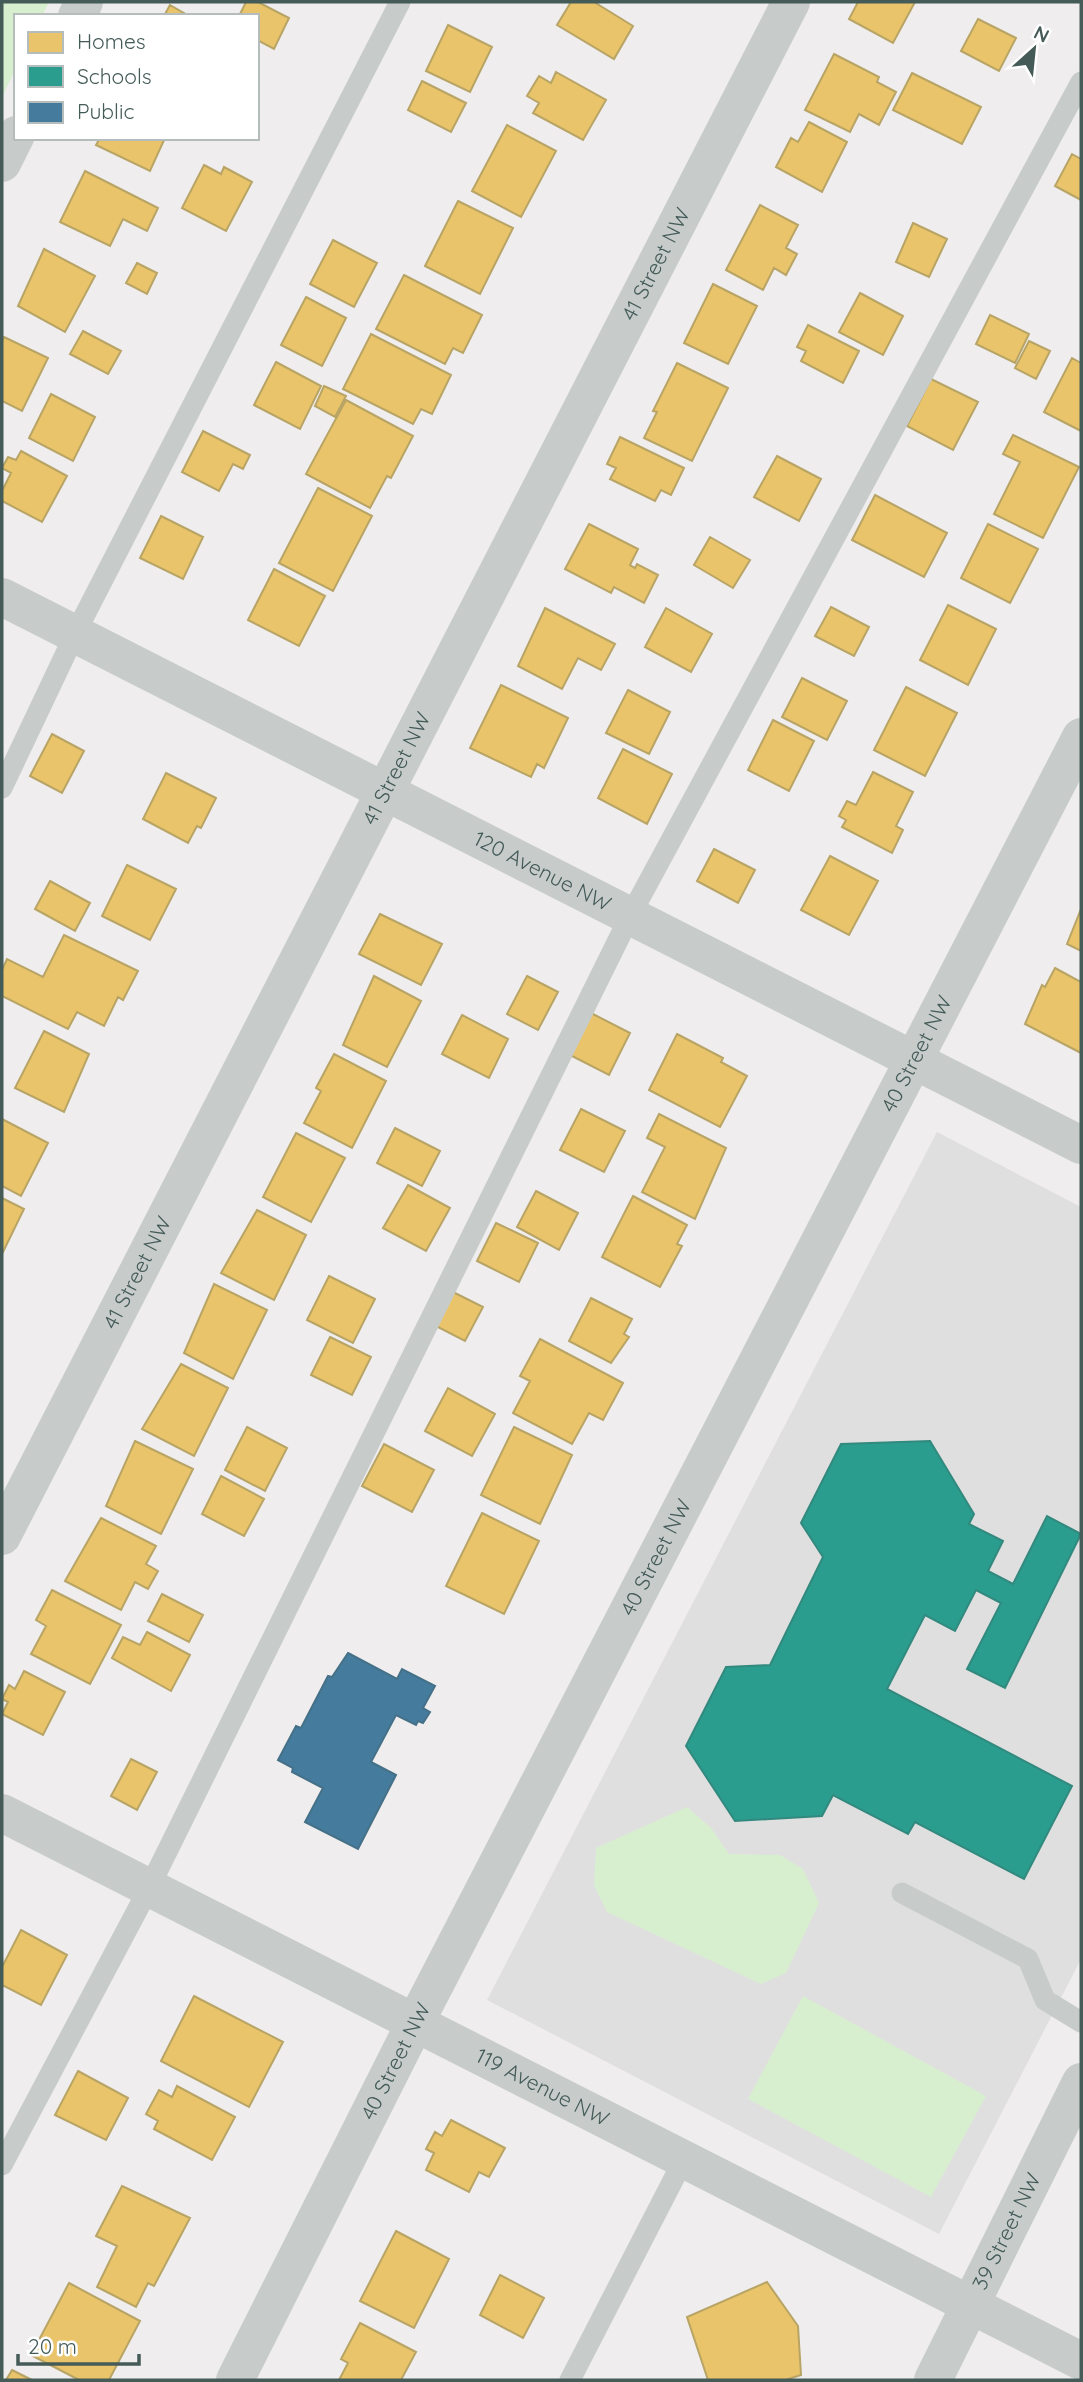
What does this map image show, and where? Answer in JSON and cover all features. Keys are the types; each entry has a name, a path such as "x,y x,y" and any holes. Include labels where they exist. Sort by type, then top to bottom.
{"street":[{"name":"41 Street NW","path":"2,1536 791,2"},
{"path":"2,163 14,139"},
{"name":"120 Avenue NW","path":"2,597 1081,1145"},
{"name":"40 Street NW","path":"235,2380 415,2023 1081,737"},
{"name":"119 Avenue NW","path":"2,1813 1081,2361"},
{"name":"39 Street NW","path":"933,2380 1081,2082"}],"lane":[{"path":"2,788 75,634 400,2"},
{"path":"2,2165 149,1888 630,916 1081,82"},
{"path":"902,1893 1028,1959 1045,2000 1081,2022"},
{"path":"569,2380 684,2159"}],"shaded area":[{"path":"937,1132 1081,1207 1081,1959 939,2234 487,2000"}],"green space":[{"path":"2,2 49,2 43,14 14,14 14,72 2,97"},
{"path":"687,1807 711,1828 729,1854 780,1855 803,1869 819,1903 786,1973 761,1984 607,1912 594,1885 596,1848"},
{"path":"803,1996 986,2096 931,2197 748,2099"}],"building: Homes":[{"path":"246,2 258,2 289,18 274,49 259,41 259,14 240,14"},
{"path":"571,2 594,2 633,26 614,59 557,25"},
{"path":"858,2 915,2 893,43 849,19"},
{"path":"170,5 186,14 165,14"},
{"path":"978,19 1016,38 999,71 961,51"},
{"path":"448,25 492,47 470,92 426,71"},
{"path":"834,54 879,77 877,82 896,92 879,125 859,114 850,132 805,110"},
{"path":"556,72 606,100 583,140 533,113 539,103 527,96 539,76 551,83"},
{"path":"912,73 981,107 962,144 893,110"},
{"path":"422,81 466,103 451,132 408,110"},
{"path":"809,122 847,142 822,192 776,167 791,138 798,142"},
{"path":"507,125 556,151 521,217 472,191"},
{"path":"99,140 164,140 150,171 96,145"},
{"path":"1072,154 1081,159 1081,200 1055,186"},
{"path":"204,165 221,174 224,167 252,182 226,231 182,208"},
{"path":"85,171 158,208 147,231 123,219 110,246 60,222"},
{"path":"458,201 513,228 480,294 425,266"},
{"path":"760,205 798,225 786,248 797,254 786,275 774,268 763,290 726,270"},
{"path":"913,223 947,239 929,277 896,262"},
{"path":"333,240 377,263 354,307 310,284"},
{"path":"44,249 95,276 65,332 18,306"},
{"path":"137,263 157,273 147,294 126,283"},
{"path":"404,275 482,315 463,353 453,348 445,364 376,329"},
{"path":"713,284 757,306 728,364 684,343"},
{"path":"860,293 903,316 883,355 839,332"},
{"path":"306,297 346,318 322,366 281,345"},
{"path":"990,315 1029,334 1015,363 976,344"},
{"path":"808,325 859,351 843,383 801,361 806,351 797,347"},
{"path":"83,331 121,351 108,374 70,354"},
{"path":"371,334 451,375 432,414 421,409 413,424 343,389"},
{"path":"4,337 48,358 22,411 2,401"},
{"path":"1029,341 1050,351 1036,379 1015,368"},
{"path":"1072,358 1081,363 1081,431 1044,412"},
{"path":"276,362 321,386 300,429 254,405"},
{"path":"677,363 728,388 692,461 644,438 657,412 653,411"},
{"path":"931,379 978,402 953,450 907,426"},
{"path":"324,386 346,396 335,417 315,406"},
{"path":"51,394 95,417 73,461 29,438"},
{"path":"346,400 413,436 391,478 387,476 370,508 306,474"},
{"path":"203,431 250,455 243,469 233,464 219,491 182,472"},
{"path":"1013,435 1079,467 1043,538 994,514 1020,462 1003,454"},
{"path":"620,437 684,468 671,495 661,490 655,501 610,479 616,468 607,464"},
{"path":"21,451 67,476 42,522 2,501 2,491 11,473 2,468 8,457 16,460"},
{"path":"777,456 821,479 799,521 754,497"},
{"path":"318,488 372,516 333,591 279,563"},
{"path":"875,495 947,533 924,577 852,540"},
{"path":"161,516 203,537 183,579 140,558"},
{"path":"589,524 638,549 630,565 635,568 637,564 658,575 644,603 614,587 611,593 565,569"},
{"path":"988,524 1038,549 1010,603 961,578"},
{"path":"710,537 750,560 733,588 694,565"},
{"path":"274,569 325,596 299,646 248,620"},
{"path":"948,605 996,629 968,685 920,660"},
{"path":"831,607 869,627 854,656 815,636"},
{"path":"545,608 615,644 601,670 578,658 562,689 518,666"},
{"path":"666,608 712,634 691,672 645,647"},
{"path":"802,678 847,701 827,740 782,717"},
{"path":"501,685 568,718 544,768 537,764 531,777 470,748"},
{"path":"906,687 957,713 925,776 874,750"},
{"path":"628,690 670,712 649,754 606,733"},
{"path":"773,720 814,741 789,791 748,770"},
{"path":"52,734 84,751 62,793 30,776"},
{"path":"623,749 672,774 647,824 598,798"},
{"path":"873,772 913,792 896,826 903,830 892,853 842,827 846,820 839,816 847,801 856,805"},
{"path":"166,773 216,798 201,828 197,826 188,843 143,819"},
{"path":"714,849 755,870 738,903 697,881"},
{"path":"830,856 878,881 849,935 801,910"},
{"path":"127,865 176,889 150,940 102,916"},
{"path":"50,881 90,903 75,931 35,909"},
{"path":"1081,909 1081,951 1067,944"},
{"path":"380,914 442,944 421,985 359,954"},
{"path":"64,935 138,971 123,1000 118,997 104,1026 77,1012 68,1029 2,996 2,970 7,959 43,977"},
{"path":"1055,968 1081,982 1081,1053 1025,1024 1042,985 1045,987"},
{"path":"374,976 421,1001 387,1067 343,1045"},
{"path":"527,976 558,992 538,1030 507,1014"},
{"path":"591,1013 630,1033 609,1075 570,1055"},
{"path":"462,1015 508,1039 489,1078 442,1054"},
{"path":"44,1031 89,1054 64,1112 15,1088"},
{"path":"677,1034 723,1058 721,1062 747,1076 720,1127 649,1090"},
{"path":"334,1054 386,1081 352,1148 304,1123 321,1091 316,1088"},
{"path":"581,1109 625,1131 604,1172 560,1150"},
{"path":"659,1114 726,1148 695,1219 642,1192 665,1147 647,1138"},
{"path":"2,1119 48,1143 21,1196 2,1186"},
{"path":"395,1128 440,1151 422,1186 377,1163"},
{"path":"296,1133 345,1158 311,1222 263,1197"},
{"path":"408,1185 450,1208 426,1251 383,1228"},
{"path":"536,1191 578,1213 559,1250 517,1227"},
{"path":"633,1196 687,1225 677,1244 682,1246 660,1287 602,1257"},
{"path":"2,1198 24,1209 2,1254"},
{"path":"257,1210 306,1235 274,1300 221,1273"},
{"path":"496,1223 538,1243 519,1282 477,1261"},
{"path":"329,1276 375,1299 353,1343 307,1320"},
{"path":"214,1284 267,1310 233,1379 184,1353"},
{"path":"449,1290 483,1307 465,1341 432,1324"},
{"path":"591,1298 632,1319 624,1334 629,1337 611,1363 569,1341"},
{"path":"330,1337 371,1357 352,1395 311,1375"},
{"path":"540,1339 623,1383 603,1420 589,1413 572,1444 513,1413 530,1381 520,1376"},
{"path":"181,1364 228,1388 194,1456 142,1429"},
{"path":"448,1388 495,1414 472,1456 425,1431"},
{"path":"247,1427 287,1448 265,1491 225,1470"},
{"path":"514,1427 572,1455 540,1524 481,1495"},
{"path":"135,1441 193,1469 161,1534 106,1506"},
{"path":"384,1444 434,1470 412,1512 362,1486"},
{"path":"221,1476 264,1499 244,1536 202,1514"},
{"path":"482,1513 539,1541 504,1614 446,1586"},
{"path":"101,1518 156,1546 146,1564 158,1571 148,1589 135,1582 121,1610 65,1581"},
{"path":"52,1590 121,1625 90,1684 31,1654 46,1626 36,1620"},
{"path":"162,1594 203,1615 189,1642 148,1621"},
{"path":"147,1632 190,1655 171,1691 112,1658 123,1637 140,1645"},
{"path":"24,1671 65,1692 43,1735 2,1714 8,1702 2,1699 9,1685 15,1689"},
{"path":"131,1759 157,1772 137,1810 111,1796"},
{"path":"21,1930 67,1955 41,2005 2,1985 2,1967"},
{"path":"194,1996 283,2042 249,2107 161,2061"},
{"path":"78,2071 128,2098 106,2140 55,2115"},
{"path":"177,2086 235,2117 212,2160 154,2129 158,2121 146,2114 159,2090 172,2097"},
{"path":"451,2120 505,2148 489,2177 479,2172 469,2192 426,2170 434,2153 426,2149 435,2132 442,2136"},
{"path":"122,2186 190,2218 154,2286 148,2283 136,2307 97,2287 117,2246 96,2236"},
{"path":"396,2231 449,2259 414,2328 360,2301"},
{"path":"500,2275 544,2298 523,2338 480,2315"},
{"path":"767,2282 798,2326 801,2375 785,2380 708,2380 687,2317"},
{"path":"69,2283 140,2321 109,2380 79,2380 31,2355"},
{"path":"360,2323 416,2352 401,2380 339,2380 348,2363 341,2359"},
{"path":"12,2370 32,2380 6,2380"}],"building: Schools":[{"path":"930,1441 974,1514 969,1524 1003,1541 988,1571 1013,1584 1047,1516 1081,1534 1005,1688 967,1669 1001,1603 976,1590 955,1631 925,1615 887,1689 1072,1786 1024,1879 915,1822 908,1834 833,1795 822,1816 735,1821 686,1746 726,1667 770,1665 823,1557 801,1523 841,1444"}],"building: Public":[{"path":"348,1653 397,1679 402,1669 435,1686 423,1708 430,1712 423,1723 418,1721 416,1725 396,1715 371,1762 396,1775 358,1849 305,1822 323,1788 292,1772 293,1768 278,1760 296,1726 301,1728 328,1676 332,1677"}]}
